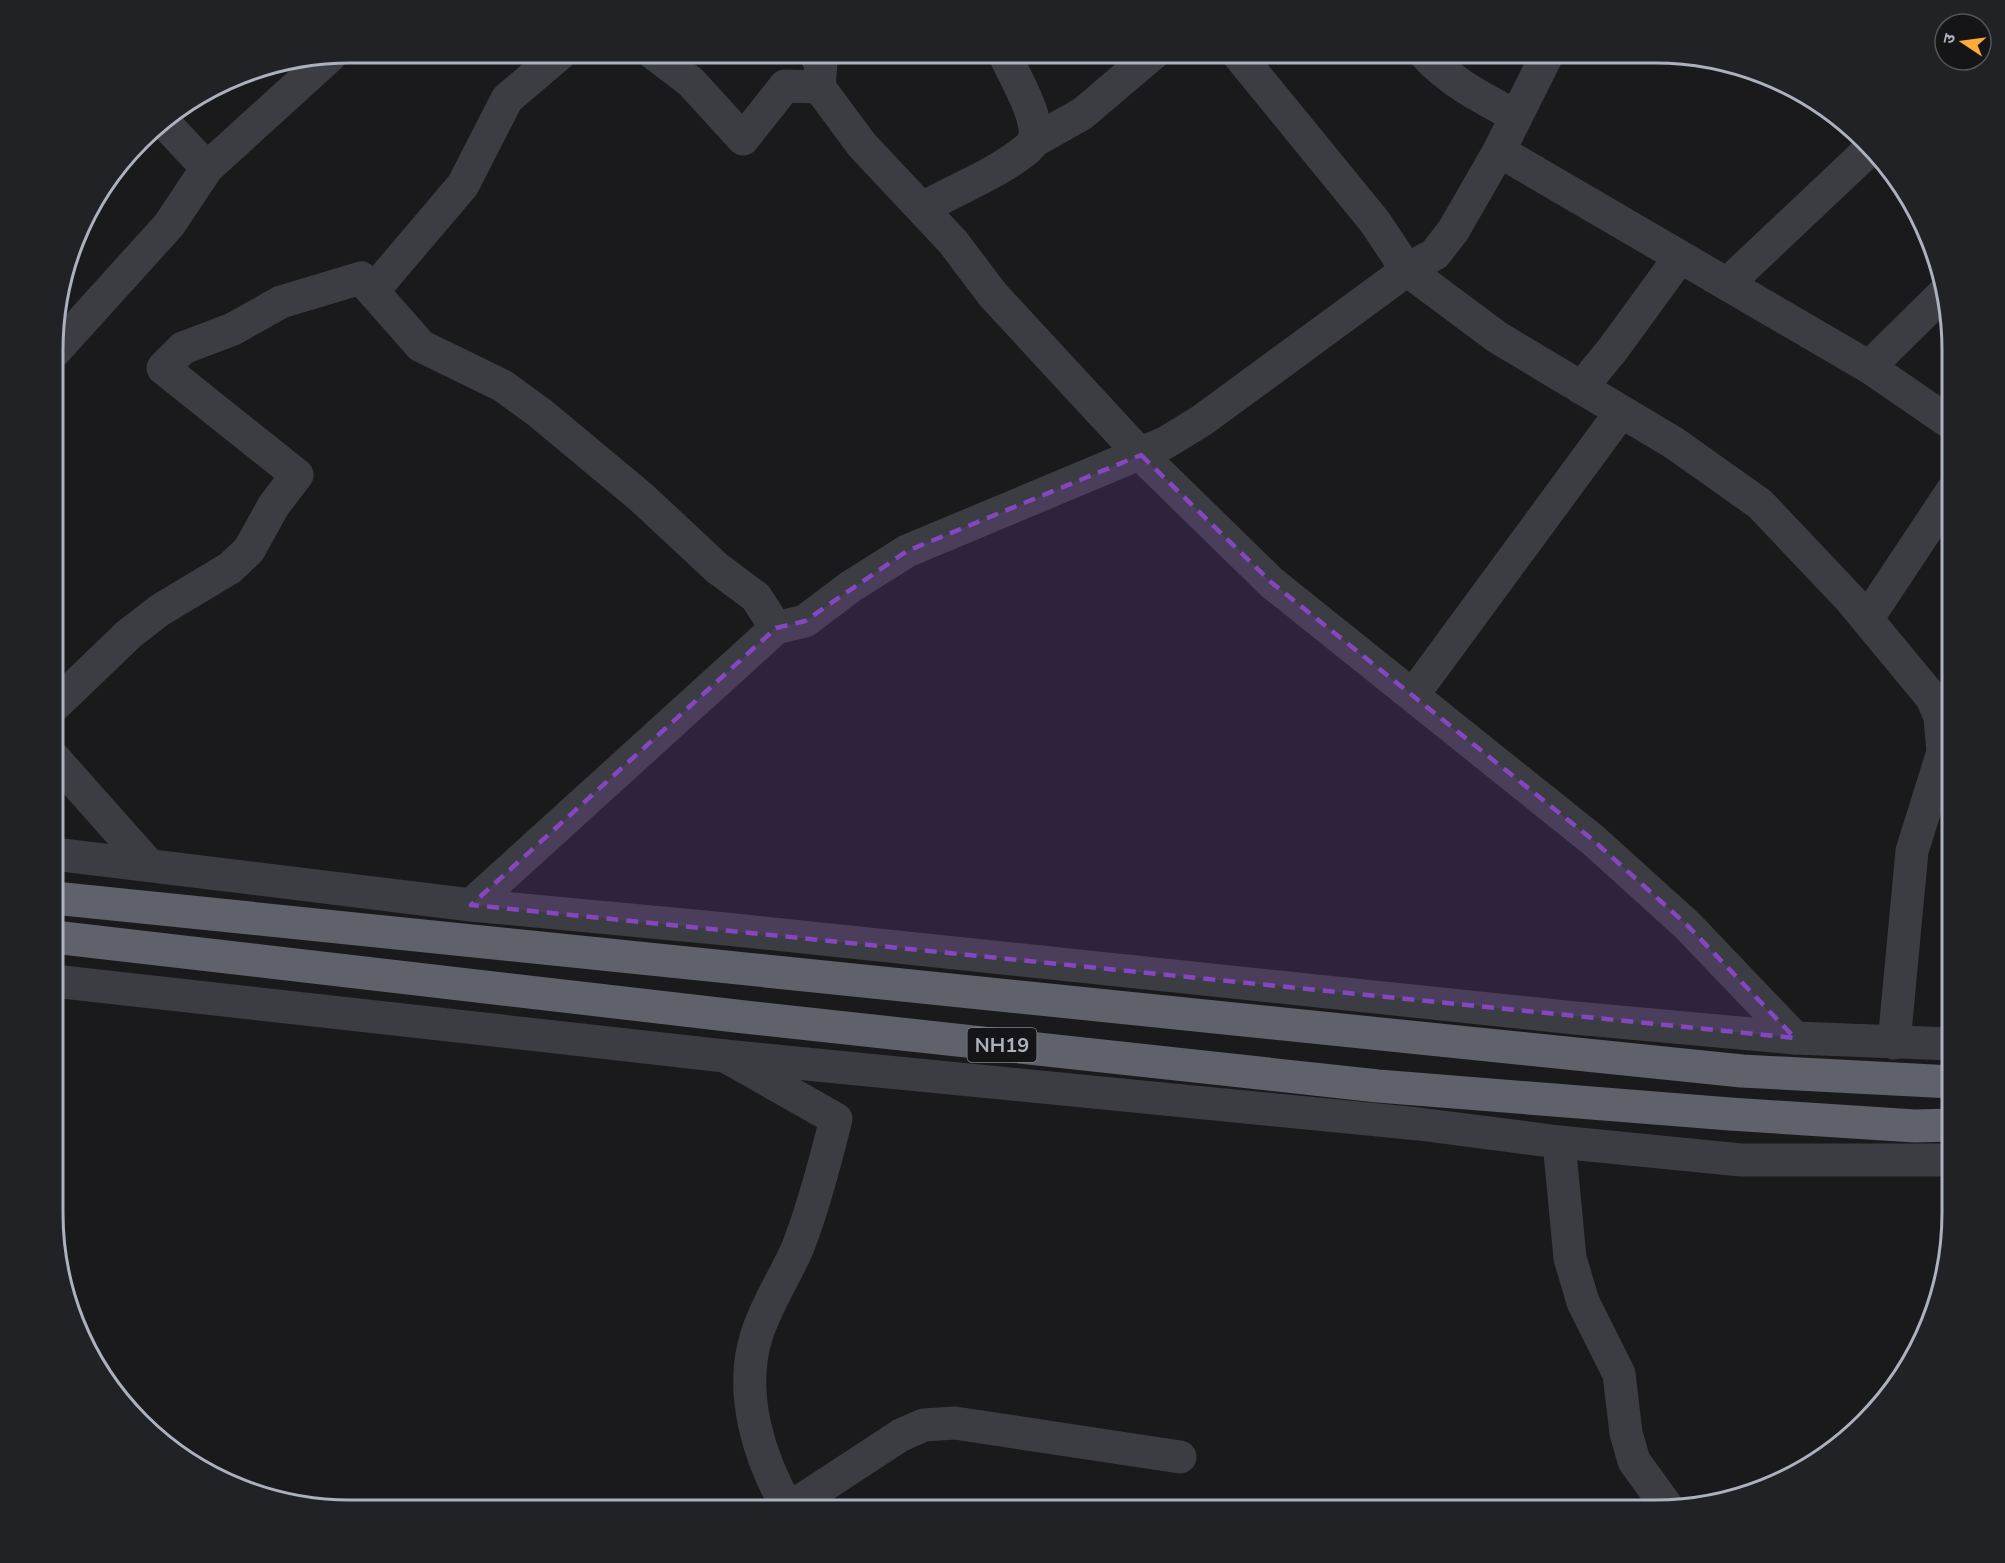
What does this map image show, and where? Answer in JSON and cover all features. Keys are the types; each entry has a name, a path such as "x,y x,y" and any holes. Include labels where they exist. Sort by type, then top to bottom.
{"highway":[{"name":"NH19","path":"63,899 1742,1071 1942,1081"},
{"name":"NH19","path":"63,938 748,1018 1378,1086 1730,1114 1915,1126 1942,1125"}],"street":[{"path":"373,291 463,185 507,99 549,63"},
{"path":"666,63 691,82 743,139 785,86 819,87"},
{"path":"820,63 819,87 862,145 923,208 993,295 1141,455 1272,583 1593,840 1688,925 1795,1038"},
{"path":"1008,63 1031,114 1036,130 1034,141"},
{"path":"923,208 998,167 1027,149 1034,141 1082,114 1142,63"},
{"path":"1245,63 1375,222 1407,270 1497,337 1674,443 1760,504 1867,619 1932,698 1942,726"},
{"path":"1433,63 1440,71 1471,93 1516,116"},
{"path":"471,905 776,628 805,621 850,587 907,551 977,520 1141,455 1201,421 1407,270 1435,254 1453,231 1499,151 1543,63"},
{"path":"63,342 169,225 207,168 321,65"},
{"path":"169,127 207,168"},
{"path":"1499,151 1869,367 1942,417"},
{"path":"1727,284 1865,154"},
{"path":"1581,388 1613,349 1680,257"},
{"path":"63,698 152,616 230,568 249,550 274,505 297,475 163,368 183,348 233,329 281,302 361,278 421,346 503,386 565,434 642,498 717,568 756,597 776,628"},
{"path":"1869,367 1937,300"},
{"path":"1413,694 1621,412"},
{"path":"1867,619 1942,506"},
{"path":"1894,1043 1912,851 1939,769 1942,749"},
{"path":"63,768 149,865"},
{"path":"63,855 471,905 715,928 1575,1018 1795,1038 1942,1044"},
{"path":"63,982 725,1056 1419,1124 1559,1142 1741,1160 1942,1160"},
{"path":"725,1056 836,1119 813,1204 797,1249 769,1302 756,1336 750,1377 753,1415 764,1458 784,1500"},
{"path":"1559,1142 1570,1258 1583,1302 1619,1374 1626,1433 1634,1461 1662,1500"},
{"path":"803,1500 869,1454 924,1425 956,1423 1180,1457"}],"highlighted area":[{"path":"1141,455 1272,583 1593,840 1687,925 1795,1038 1575,1018 471,905 776,628 805,621 907,551"}]}
